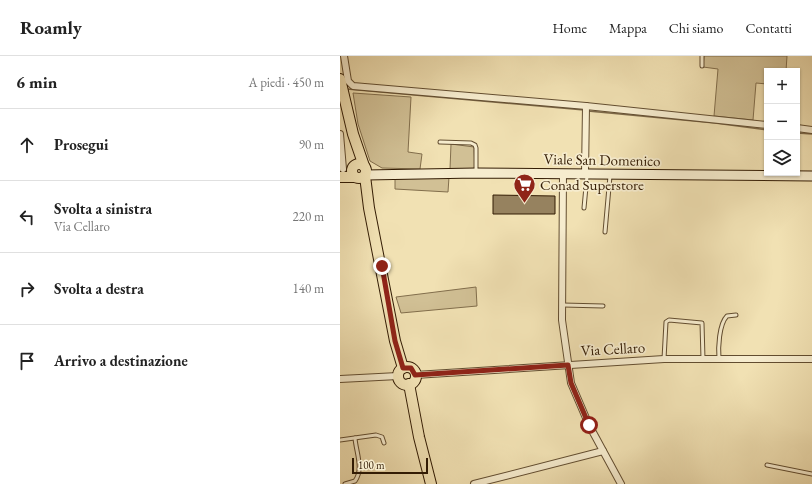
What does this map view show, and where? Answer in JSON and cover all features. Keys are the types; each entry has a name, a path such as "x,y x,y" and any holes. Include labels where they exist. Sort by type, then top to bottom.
{"main road":[{"path":"341,85 353,134 354,171 368,202 395,341 401,382 408,384 413,382 415,375 411,368 400,372"},
{"name":"Viale San Domenico","path":"354,171 391,174 476,173 812,176"},
{"path":"408,384 431,484"}],"street":[{"path":"344,56 348,80 354,86 764,125"},
{"path":"586,109 586,174"},
{"path":"800,128 812,130"},
{"path":"340,134 354,171"},
{"path":"562,174 562,320 571,383 579,403 621,484"},
{"name":"Via Cellaro","path":"415,375 664,359 812,359"},
{"path":"340,379 400,372"},
{"path":"474,484 603,451"}],"lane":[{"path":"702,56 702,66"},
{"path":"440,142 475,145 476,173"},
{"path":"584,208 586,174"},
{"path":"605,232 610,174"},
{"path":"562,305 603,306"},
{"path":"719,359 720,339 724,320 727,316 736,315"},
{"path":"664,359 666,322 669,320 702,324 703,359"},
{"path":"340,440 380,435 384,443"},
{"path":"346,484 355,481 359,470 355,438"},
{"path":"767,465 812,474"}],"shaded area":[{"path":"704,56 787,56 786,68 764,68 764,84 756,83 753,120 714,116 718,69 703,67"},
{"path":"353,93 411,97 408,152 422,154 420,169 382,168 370,161 358,124"},
{"path":"451,144 474,147 475,169 450,169"},
{"path":"449,177 448,192 395,189 395,179"},
{"path":"476,287 477,306 401,313 396,297"}],"building":[{"name":"Conad Superstore","path":"493,195 555,196 555,214 493,214"}],"waterway":[{"path":"347,89 584,110"},
{"path":"588,111 715,123 764,130"},
{"path":"800,133 812,134"}],"place":[{"name":"Conad Superstore","path":"524,204"}],"route":[{"path":"382,266 395,341 403,368 411,368 415,375 568,365 571,383 589,425"}]}
